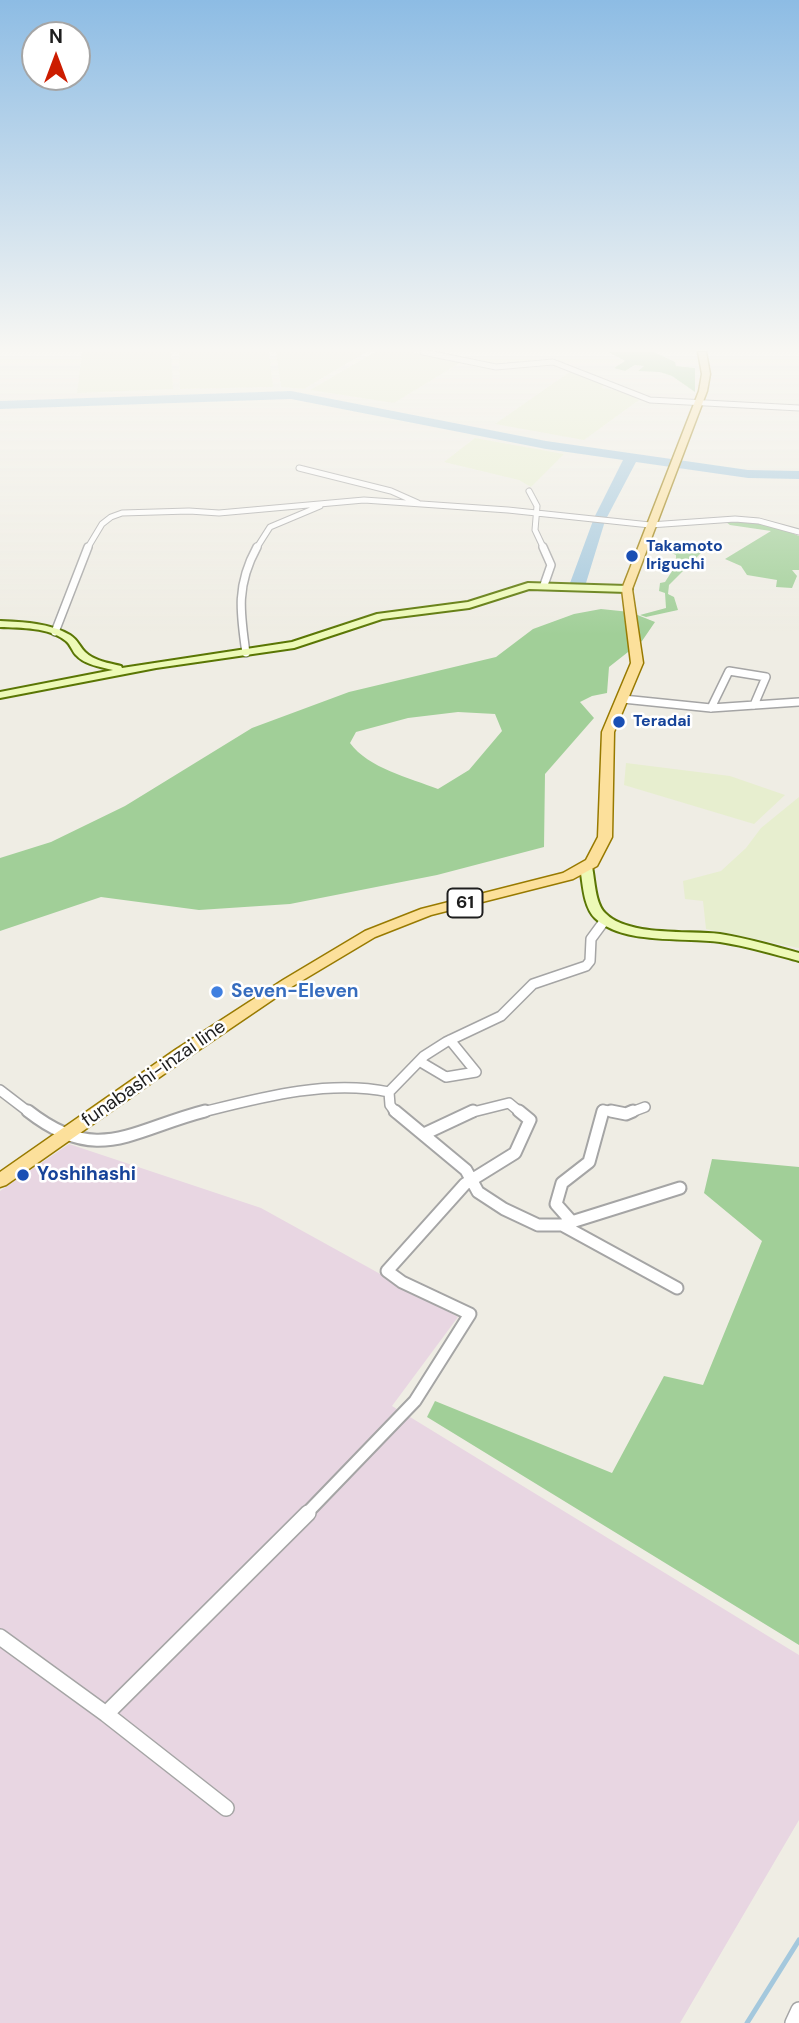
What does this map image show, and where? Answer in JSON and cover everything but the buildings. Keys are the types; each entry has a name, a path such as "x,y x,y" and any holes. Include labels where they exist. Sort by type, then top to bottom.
{"main road":[{"path":"586,867 601,849 605,837 606,744 611,723 637,663 627,589 682,446"},
{"name":"funabashi-inzai line","path":"0,1181 277,990 370,934 426,912 568,876 586,867"}],"street":[{"path":"299,468 391,491 425,506"},
{"path":"528,491 537,506 535,530 551,565 544,585"},
{"path":"55,632 80,564 101,526 112,517 130,513 201,510 219,513 364,500 650,525 735,519 777,524 799,532"},
{"path":"246,653 239,604 244,576 255,550 270,527 327,503"},
{"path":"0,695 119,672 294,645 381,616 470,605 528,586 627,589"},
{"path":"0,624 23,625 55,632 72,640 86,657 117,668 119,672"},
{"path":"711,708 730,671 766,677 754,705"},
{"path":"623,699 711,708 795,703 799,696"},
{"path":"586,867 594,909 605,920 627,929 719,938 799,957"},
{"path":"605,920 592,939 590,961 586,966 533,984 501,1016 450,1040 419,1061 389,1092 390,1105 397,1114 466,1170 478,1192 504,1209 538,1225 567,1223 680,1188"},
{"path":"419,1061 446,1077 476,1072 450,1040"},
{"path":"0,1090 64,1136 86,1141 107,1140 147,1131 216,1108 314,1090 355,1087 380,1088 389,1092"},
{"path":"106,1714 295,1526 415,1401 452,1347 470,1314 402,1282 387,1271 471,1180 514,1153 523,1140 530,1119 509,1103 490,1105 467,1111 424,1134"},
{"path":"645,1107 626,1114 603,1110 589,1162 562,1183 556,1204 567,1223 677,1289"},
{"path":"2,1642 106,1714 226,1808"},
{"path":"793,2023 799,2010"}],"shaded area":[{"path":"69,1144 261,1208 458,1317 392,1406 799,1655 799,1820 680,2023 0,2023 0,1191"}],"green space":[{"path":"464,446 522,446 564,454 531,487 519,480 444,462"},
{"path":"726,522 764,524 799,536 799,570 792,570 797,576 792,588 776,587 777,580 747,575 741,566 725,559 771,531 730,525"},
{"path":"670,544 702,552 669,585 668,594 674,597 678,610 646,617 640,615 666,608 665,593 659,591 660,583 665,582 676,565 676,555 667,551"},
{"path":"601,609 630,612 655,622 642,641 609,667 607,693 580,702 594,718 545,774 544,847 437,875 290,904 199,910 101,897 0,931 0,858 51,842 125,806 252,728 349,692 496,657 533,629 574,614","holes":["458,712 495,714 502,731 469,770 438,789 378,766 350,743 356,732 408,718"]},
{"path":"626,763 730,776 785,795 754,824 624,785"},
{"path":"799,797 799,948 706,929 703,901 685,899 683,881 721,871 746,848 761,828"},
{"path":"712,1159 799,1167 799,1645 427,1417 435,1401 612,1473 664,1376 703,1385 762,1241 704,1193"}],"waterway":[{"path":"556,446 748,474 799,475"},
{"path":"601,518 631,458"},
{"path":"578,583 599,523"},
{"path":"747,2023 799,1940"}],"place":[{"name":"Takamoto Iriguchi","path":"632,556"},
{"name":"Teradai","path":"619,722"},
{"name":"Seven-Eleven","path":"217,992"},
{"name":"Yoshihashi","path":"23,1175"}]}
